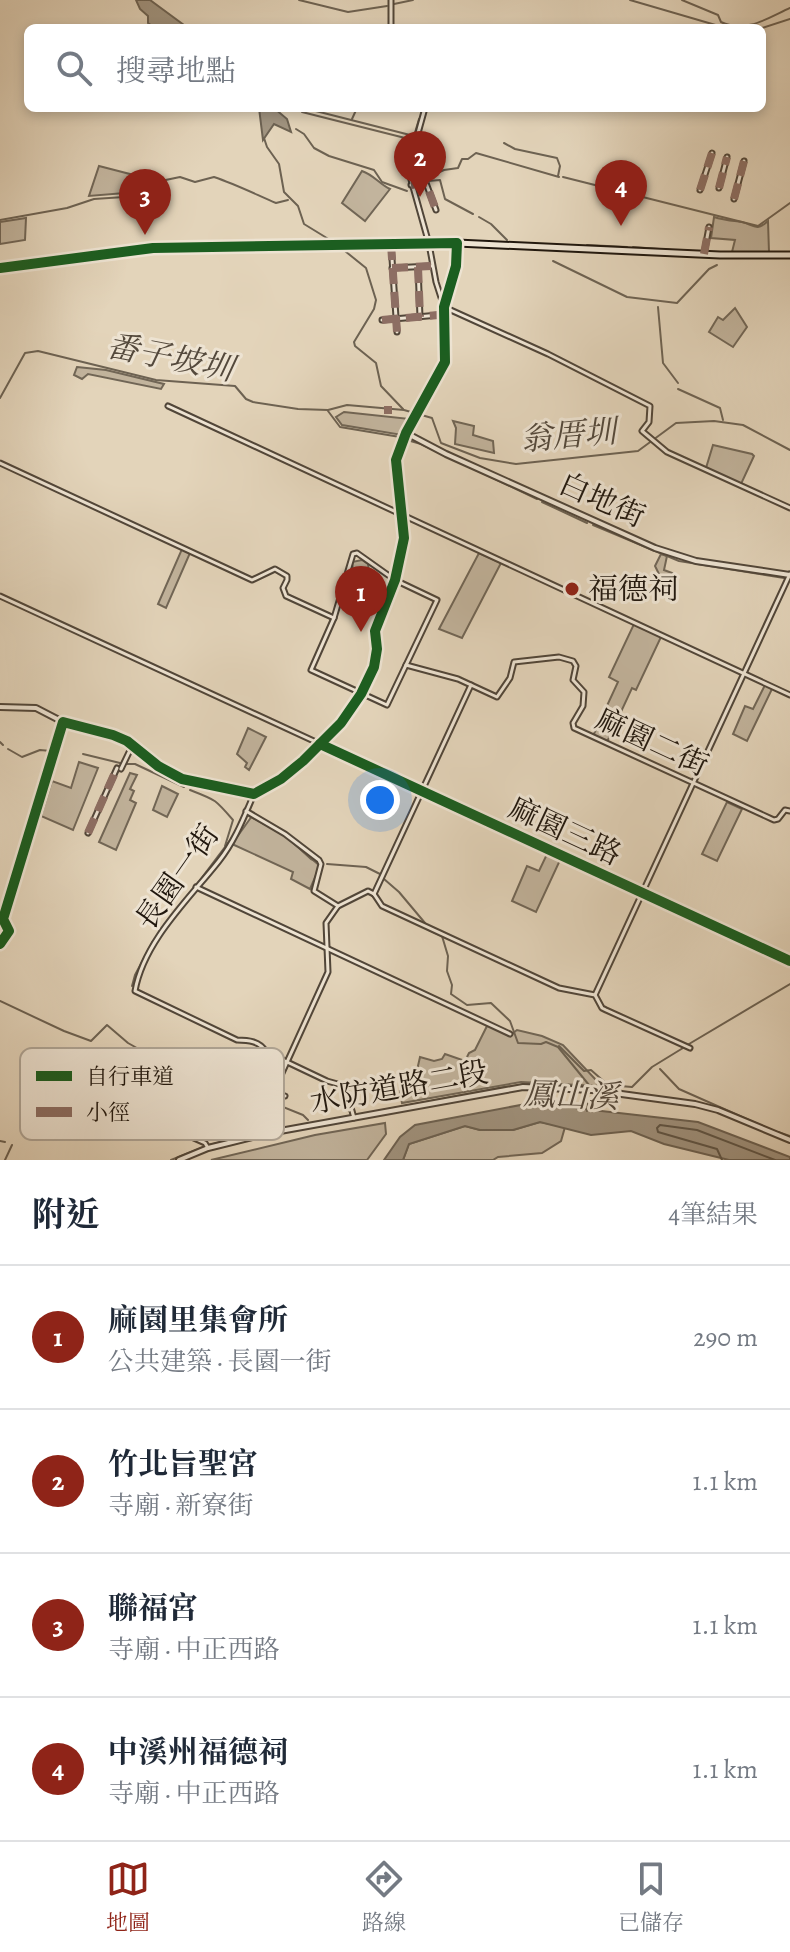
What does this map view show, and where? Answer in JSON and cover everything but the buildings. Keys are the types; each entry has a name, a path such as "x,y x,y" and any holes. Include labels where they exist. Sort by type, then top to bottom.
{"main road":[{"path":"0,268 153,248 391,244 457,243 790,255"}],"street":[{"path":"391,0 391,24"},
{"path":"0,707 36,708 63,722 113,735 133,744 158,766 182,779 254,794 281,779 341,723 361,694 374,667 377,649 375,631 395,580 405,533 395,469 399,448 445,362 444,307 408,169 424,112"},
{"path":"700,190 712,153"},
{"path":"719,188 727,157"},
{"path":"734,199 744,161"},
{"path":"411,185 426,183 436,210"},
{"path":"704,254 709,227"},
{"path":"444,307 456,266 457,243"},
{"path":"391,244 397,332"},
{"path":"392,268 431,266"},
{"path":"418,267 420,317"},
{"path":"444,307 548,354 650,406 649,422 642,431 667,452 790,508"},
{"path":"382,320 439,315"},
{"path":"168,406 790,695"},
{"name":"白地街","path":"406,433 655,548 696,561 790,575"},
{"path":"0,463 252,580 275,569 283,573 287,580 283,588 286,596 334,618"},
{"path":"357,553 395,580 437,600 387,705 311,670 334,618 353,554 357,553"},
{"path":"595,995 790,575"},
{"name":"麻園三路","path":"0,596 790,961"},
{"name":"麻園二街","path":"406,665 458,679 497,697 510,678 514,662 559,657 573,661 576,666 573,680 584,692 583,706 573,723 574,728 774,820 785,810 790,811"},
{"path":"374,894 471,685"},
{"path":"88,833 133,744"},
{"name":"長園一街","path":"254,794 221,859 159,937 138,974 135,991 237,1040 248,1040 263,1048"},
{"path":"246,811 285,834 319,860 321,864 314,891 338,906"},
{"path":"196,887 510,1034"},
{"path":"284,1069 328,972 326,923 338,906 368,891 381,905 559,988 595,995 606,1010 690,1048"},
{"path":"287,1062 345,1086 354,1115"},
{"name":"水防道路二段","path":"284,1129 523,1087 564,1087 632,1094 718,1110 790,1140"},
{"path":"196,1140 207,1145"},
{"name":"水防道路二段","path":"179,1160 207,1145 232,1140"}],"shaded area":[{"path":"99,166 157,181 125,193 89,196"},
{"path":"362,171 390,189 365,221 342,203"},
{"path":"714,217 755,227 768,221 769,252 732,252 735,240 711,238"},
{"path":"26,218 25,240 0,244 0,222"},
{"path":"735,308 747,327 733,347 709,332 718,317 723,320"},
{"path":"77,367 106,370 164,384 161,389 88,374 82,379 74,375"},
{"path":"344,412 410,419 402,435 342,425 336,417"},
{"path":"453,421 474,426 473,435 493,441 494,453 455,444"},
{"path":"713,445 754,456 741,484 706,468"},
{"path":"182,549 190,553 166,608 158,604"},
{"path":"479,553 501,563 462,638 439,629"},
{"path":"661,554 667,556 664,570 675,574 664,597 652,592 659,574 655,566"},
{"path":"362,560 368,564 371,590 363,598 356,597 352,562"},
{"path":"634,624 661,637 636,690 632,688 607,742 593,736 618,682 609,677"},
{"path":"765,685 772,689 747,741 733,734 745,706 753,709"},
{"path":"248,728 266,737 249,770 245,767 247,763 237,754"},
{"path":"79,762 98,768 73,830 41,816 52,781 71,788"},
{"path":"130,773 137,775 130,789 134,791 130,800 136,803 116,850 99,842"},
{"path":"162,786 178,794 167,817 153,810"},
{"path":"727,802 742,809 717,861 702,854"},
{"path":"252,816 285,836 320,866 310,889 291,879 293,872 232,844"},
{"path":"548,852 561,858 536,912 512,901 527,866 539,871"},
{"path":"488,1024 509,1036 517,1030 563,1045 597,1081 598,1086 521,1082 402,1103 400,1091 413,1088 420,1057 434,1061 442,1059 445,1054 465,1061 469,1053 475,1050"},
{"path":"540,1122 565,1127 561,1141 542,1153 493,1160 403,1160 409,1144 465,1126 480,1130 513,1130"},
{"path":"385,1123 386,1134 367,1160 211,1160 315,1135"}],"water":[{"path":"136,0 150,0 183,24 149,24 148,16"},
{"path":"260,112 279,112 287,119 291,132 274,124 263,140"},
{"name":"鳳山溪","path":"531,1103 698,1122 790,1157 790,1160 729,1160 664,1144 631,1131 591,1135 540,1122 513,1130 480,1130 465,1126 409,1144 403,1160 384,1160 400,1137 415,1125"}],"waterway":[{"path":"299,0 348,12 387,6"},
{"path":"394,4 413,0"},
{"path":"630,0 712,24"},
{"path":"682,0 718,15 721,22 727,24"},
{"path":"752,24 790,8"},
{"path":"766,27 790,19"},
{"path":"302,112 413,140"},
{"path":"320,112 414,136 419,119"},
{"path":"352,119 355,112"},
{"path":"296,129 314,148 374,170 382,182 407,191"},
{"path":"264,138 279,164 284,192 298,206 304,224 335,243"},
{"path":"504,143 515,149 557,158 560,166 558,176"},
{"path":"412,176 433,175 458,168 462,159 476,153 559,177"},
{"path":"0,220 67,208 94,199 124,197 156,182 180,177 195,182 214,177 276,203 288,200"},
{"path":"563,177 758,226 790,203"},
{"path":"428,181 440,180 445,199 473,214"},
{"path":"479,217 507,240"},
{"path":"587,245 627,247"},
{"path":"340,247 366,268 376,300 374,309 354,342 355,346 376,363 381,386 403,409"},
{"path":"633,247 672,250"},
{"path":"553,261 627,297 677,303 709,269 717,265"},
{"path":"658,307 663,363 678,383"},
{"name":"番子坡圳","path":"0,398 25,353 38,351 156,380 235,386 246,399 253,402 298,409 328,410 347,405 404,410 432,418 441,443 480,458 516,464 638,451 676,423 714,421 743,425 790,450"},
{"path":"678,389 720,408 723,420"},
{"path":"328,411 340,427 400,437"},
{"path":"407,440 537,499"},
{"path":"542,502 587,523"},
{"path":"593,525 679,561 784,578"},
{"path":"0,742 3,745"},
{"path":"8,749 22,757 40,750 51,751"},
{"path":"83,754 120,763"},
{"path":"126,764 135,764 184,787"},
{"path":"190,790 214,801 233,820 225,846"},
{"path":"249,816 266,825"},
{"path":"185,900 234,835"},
{"path":"286,836 318,862"},
{"path":"327,864 366,867 380,874"},
{"path":"384,879 425,923"},
{"path":"159,932 166,924"},
{"path":"429,930 442,936 448,956 451,994 467,1005 491,1003 510,1021 518,1043 546,1042 558,1047 589,1085"},
{"path":"132,986 153,941"},
{"path":"689,1044 790,984"},
{"path":"0,1001 91,1041 107,1025 137,1048"},
{"path":"559,1046 584,1071 591,1070 608,1085 632,1087 652,1067 683,1048"},
{"path":"660,1069 679,1089 774,1131"},
{"path":"284,1129 504,1087 528,1084 588,1086"},
{"path":"587,1111 588,1100"},
{"path":"284,1107 308,1120"},
{"path":"778,1132 790,1136"},
{"path":"171,1160 230,1140"},
{"path":"0,1141 5,1142"},
{"path":"5,1160 12,1145"}],"marked path":[{"path":"700,190 712,153"},
{"path":"719,188 727,157"},
{"path":"734,199 744,161"},
{"path":"411,185 426,183 436,210"},
{"path":"704,254 709,227"},
{"path":"391,244 397,332"},
{"path":"392,268 431,266"},
{"path":"418,267 420,317"},
{"path":"382,320 439,315"},
{"path":"388,406 388,414"},
{"path":"88,833 117,768"}],"cycle path":[{"path":"0,268 153,248 457,243 456,266 444,307 445,362 406,433 396,460 404,538 395,580 375,631 377,649 374,667 361,694 341,723 303,761 281,779 254,794 182,779 158,766 127,741 63,722 3,919 9,931 0,944"},
{"path":"320,744 790,961"}],"place":[{"name":"竹北旨聖宮","path":"420,197"},
{"name":"中溪州福德祠","path":"621,226"},
{"name":"聯福宮","path":"145,235"},
{"name":"福德祠","path":"572,589"},
{"name":"麻園里集會所","path":"361,632"}],"water label":[{"name":"翁厝圳","path":"568,435"}]}
